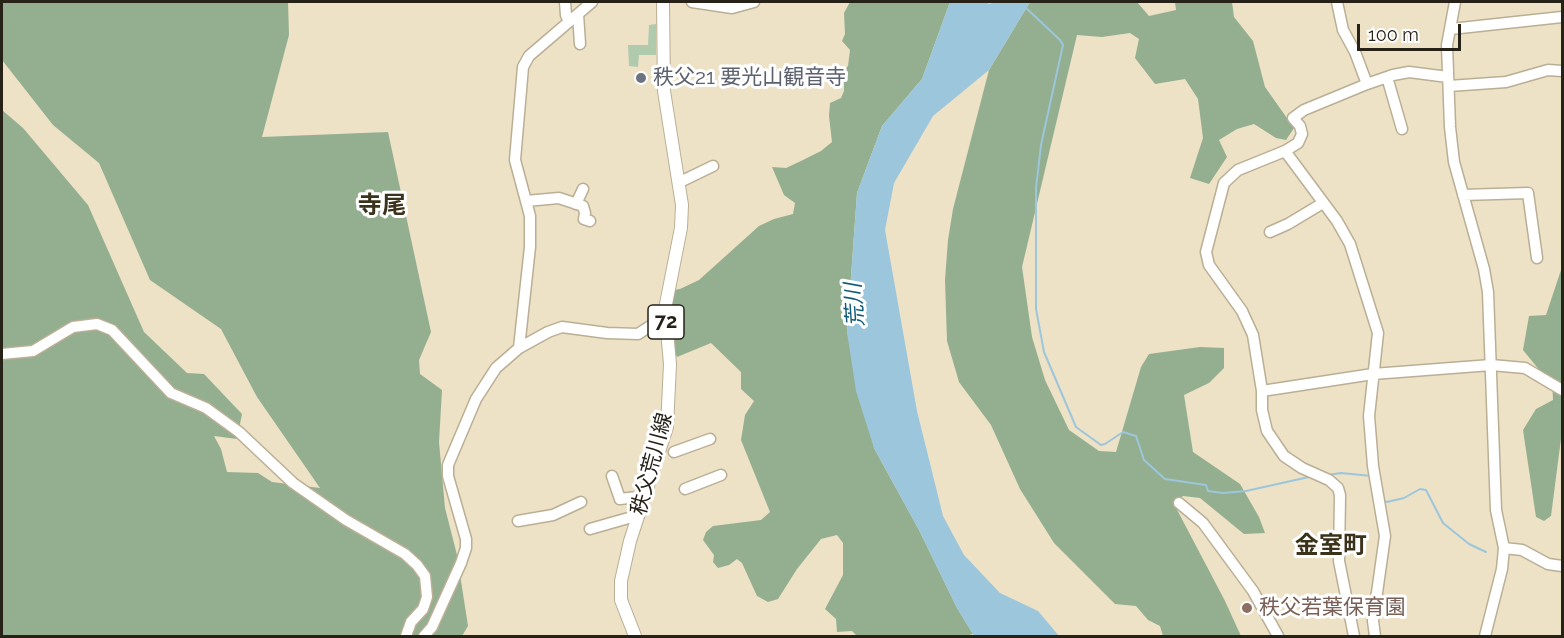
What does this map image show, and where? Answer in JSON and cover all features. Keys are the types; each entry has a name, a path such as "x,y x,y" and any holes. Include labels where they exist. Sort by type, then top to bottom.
{"main road":[{"name":"秩父荒川線","path":"635,636 621,600 621,581 667,427 670,364 665,309 681,228 680,182 664,91 663,2"}],"street":[{"path":"565,2 568,22"},
{"path":"519,348 530,247 530,216 515,160 523,67 529,56 592,2"},
{"path":"692,2 732,8 754,2"},
{"path":"1337,2 1343,30 1355,52 1366,84"},
{"path":"1455,2 1448,45 1448,82 1454,162 1488,292 1496,510 1504,548 1502,570 1485,636"},
{"path":"578,14 580,44"},
{"path":"1451,28 1563,17"},
{"path":"1354,636 1339,561 1340,495 1338,488 1329,480 1302,468 1284,456 1275,445 1267,431 1262,410 1262,390 1253,335 1242,311 1209,265 1206,252 1224,183 1238,170 1285,151 1298,143 1302,134 1300,126 1293,118 1304,110 1319,102 1387,77 1409,72 1448,82 1506,82 1548,70 1563,72"},
{"path":"1387,77 1401,129"},
{"path":"1285,151 1337,221 1350,244 1378,333 1369,416 1372,457 1385,536 1373,621 1375,636"},
{"path":"680,182 713,166"},
{"path":"576,204 584,189"},
{"path":"1463,195 1528,193 1537,258"},
{"path":"526,201 559,198 583,206 584,219 590,221"},
{"path":"1270,232 1323,203"},
{"path":"424,636 437,617 462,562 465,548 466,539 448,476 448,465 476,399 496,368 519,348 562,327 607,333 638,334 656,323 665,309"},
{"path":"2,354 33,351 73,327 81,325 97,324 112,330 171,393 206,408 239,432 293,483 346,520 405,554 417,566 425,576 426,597 423,609 411,622 406,636"},
{"path":"1262,390 1373,374 1491,365 1525,368 1563,390"},
{"path":"674,452 710,439"},
{"path":"685,489 721,475"},
{"path":"612,476 620,499 645,496"},
{"path":"518,521 553,515 581,502"},
{"path":"1179,503 1203,523 1253,591 1278,636"},
{"path":"590,529 639,515"},
{"path":"1504,548 1522,550 1548,564 1563,566"}],"green space":[{"path":"2,2 288,2 289,35 262,137 388,132 431,332 419,360 420,374 442,390 439,442 445,508 457,555 468,626 462,636 2,636 2,110 23,128 88,205 144,332 187,373 204,374 242,414 237,439 214,436 221,449 227,472 258,473 272,482 320,488 257,397 221,329 150,280 99,163 53,125 2,60"},
{"path":"850,2 950,2 922,79 882,126 857,193 847,332 874,448 919,530 957,608 973,634 965,636 857,636 852,631 837,632 836,619 825,609 843,575 843,543 837,535 821,539 797,569 778,599 768,602 757,596 742,563 737,559 729,565 718,568 713,562 714,555 703,540 706,532 713,526 761,520 770,512 741,440 745,415 754,401 741,389 741,372 711,343 677,357 672,346 673,290 699,280 759,226 793,214 795,203 784,195 772,167 786,168 821,151 832,142 830,103 841,98 844,91 844,70 848,66 850,50 842,41 845,34 844,13"},
{"path":"1030,2 1137,2 1149,16 1176,10 1175,2 1232,2 1234,17 1253,41 1265,87 1294,128 1286,140 1276,138 1254,124 1237,129 1219,140 1227,157 1209,184 1190,178 1203,138 1198,99 1185,79 1155,84 1135,58 1139,39 1130,33 1102,37 1077,35 1022,267 1032,337 1045,380 1069,430 1099,451 1116,452 1141,367 1149,354 1200,347 1224,348 1224,368 1209,383 1184,395 1193,452 1240,484 1259,517 1265,533 1244,534 1200,498 1183,496 1174,504 1241,636 1163,636 1160,626 1148,620 1136,606 1115,604 1054,543 1020,489 991,425 959,382 947,341 945,280 953,209 989,70"},
{"path":"656,24 656,55 639,55 638,67 629,66 628,45 648,45 649,25"},
{"path":"1562,267 1562,431 1551,516 1544,521 1536,517 1523,430 1536,409 1553,400 1552,378 1541,372 1523,350 1529,316 1546,315"}],"water":[{"name":"荒川","path":"950,2 988,2 988,4 1030,2 989,70 933,116 894,183 885,230 917,411 943,516 964,555 1000,593 1038,611 1059,636 974,636 957,608 919,530 874,448 856,391 847,332 857,193 882,126 922,79"}],"waterway":[{"path":"1024,6 1063,45 1041,145 1036,188 1036,309 1044,352 1076,427 1101,445 1123,432 1136,436 1144,460 1165,479 1206,485 1208,491 1223,493 1246,491 1309,477"},
{"path":"1327,475 1341,473 1372,476"},
{"path":"1383,501 1404,498 1420,489 1426,490 1443,523 1469,544 1486,552"}],"place":[{"name":"秩父21 要光山観音寺","path":"641,78"},
{"name":"秩父若葉保育園","path":"1247,608"}],"district":[{"name":"寺尾","path":"382,206"},
{"name":"金室町","path":"1331,546"}]}
